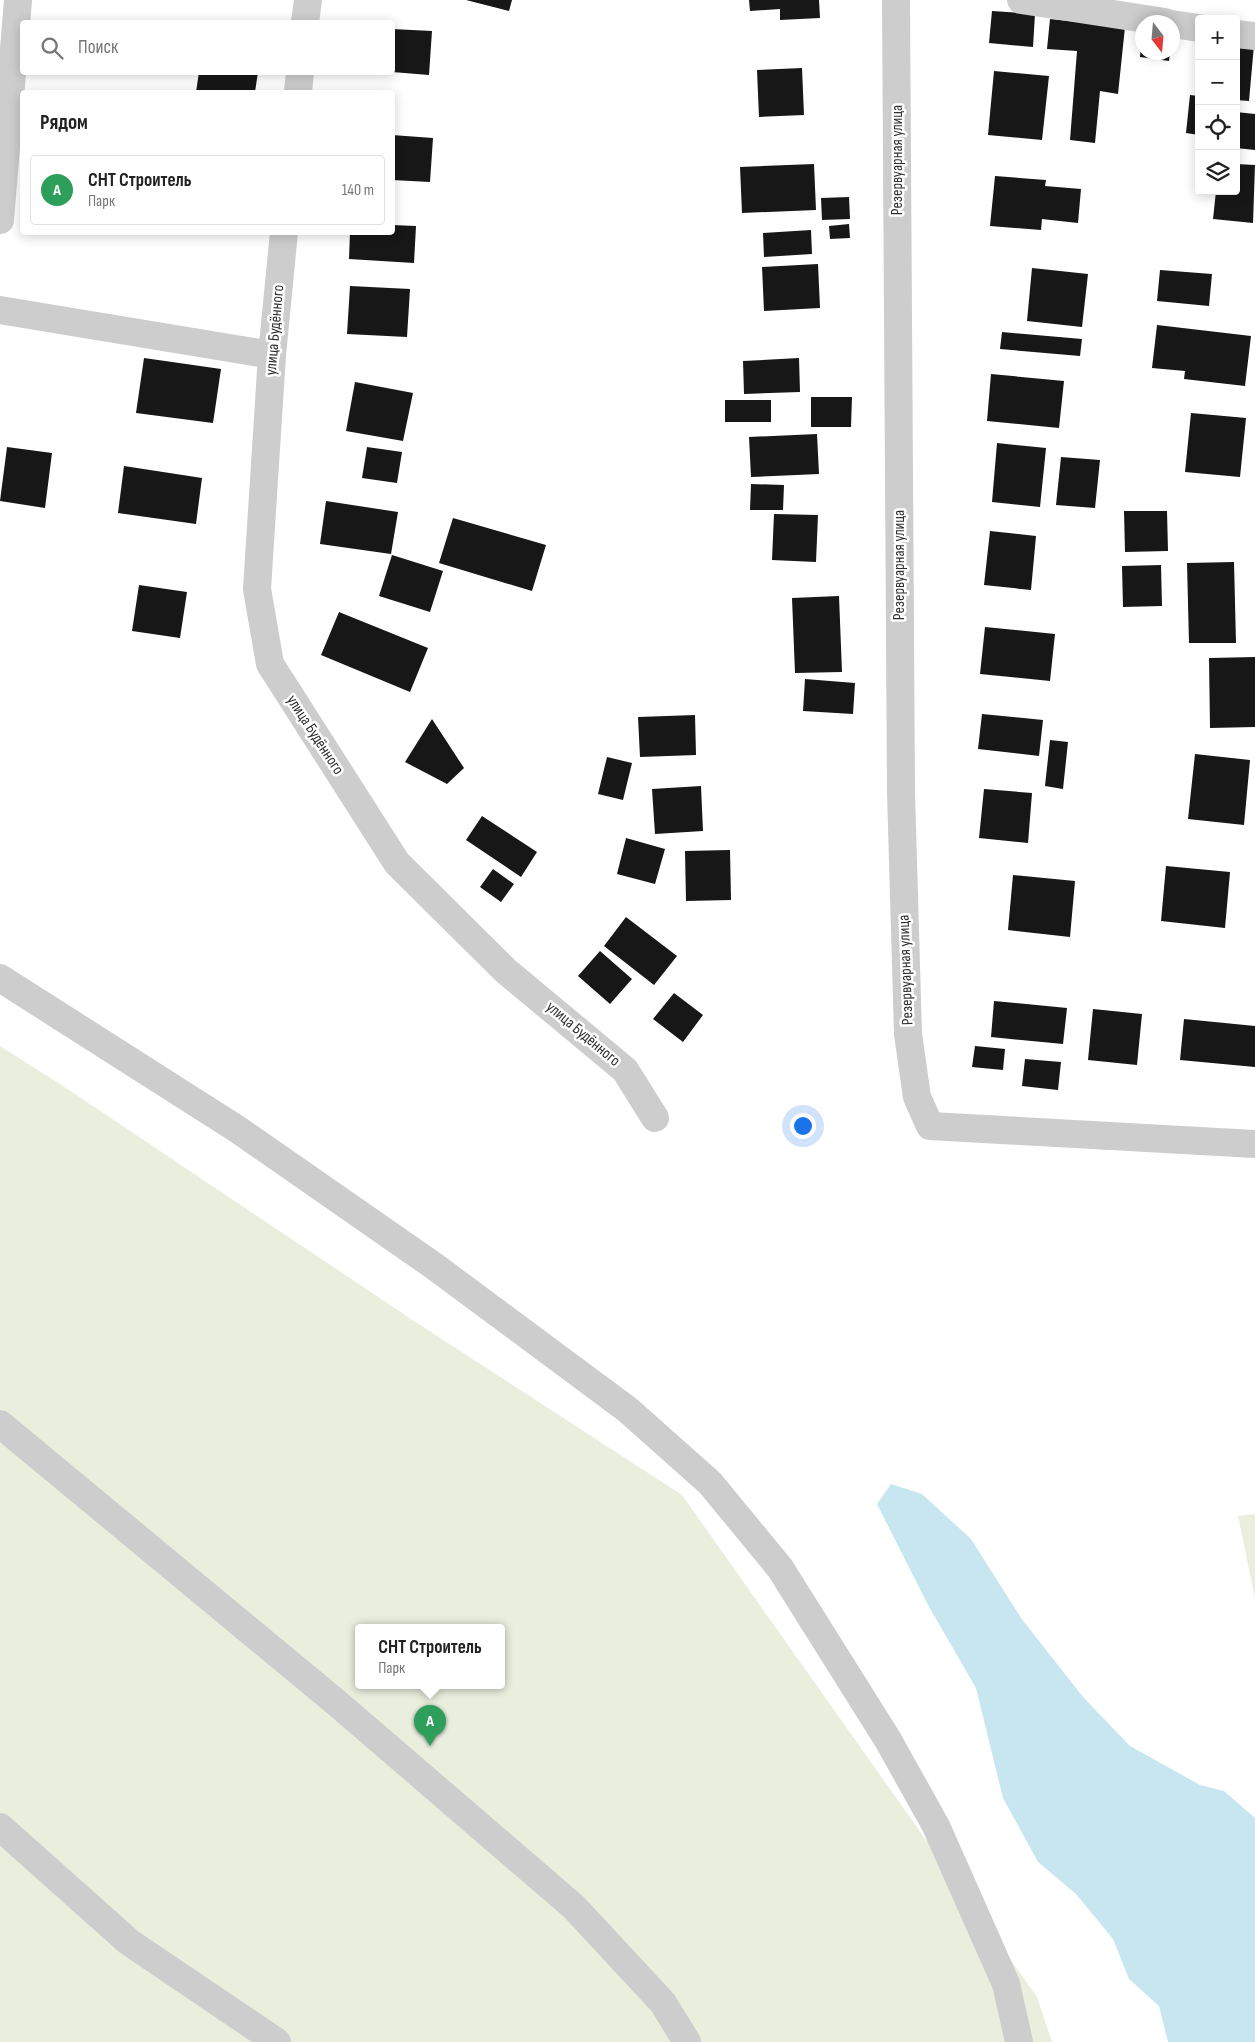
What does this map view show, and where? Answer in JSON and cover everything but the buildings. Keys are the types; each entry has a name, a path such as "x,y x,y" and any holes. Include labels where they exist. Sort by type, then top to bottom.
{"street":[{"path":"0,220 18,0"},
{"path":"306,20 308,0"},
{"name":"Резервуарная улица","path":"896,0 901,811 908,1034 917,1097 930,1126 1255,1144"},
{"path":"1022,0 1135,17"},
{"path":"1180,25 1195,27"},
{"path":"1240,34 1255,36"},
{"path":"298,90 300,75"},
{"name":"улица Будённого","path":"284,235 272,355 257,589 270,664 396,863 506,971 625,1070 656,1118"},
{"path":"0,310 272,355"},
{"path":"0,978 237,1129 434,1266 628,1410 710,1483 780,1568 888,1740 936,1826 1006,1984 1019,2042"},
{"path":"0,1424 338,1704 574,1907 663,2003 687,2042"},
{"path":"0,1827 129,1942 277,2042"}],"green space":[{"path":"0,1046 66,1088 411,1319 682,1495 1037,1997 1052,2042 0,2042"},
{"path":"1255,1514 1255,1598 1238,1516"}],"water":[{"path":"891,1484 922,1494 971,1539 1021,1618 1083,1697 1130,1746 1200,1785 1224,1791 1255,1818 1255,2042 1168,2042 1159,2006 1129,1979 1113,1939 1076,1894 1038,1862 1003,1798 976,1688 928,1605 877,1504"}],"place":[{"name":"СНТ Строитель","path":"430,1746"}]}
